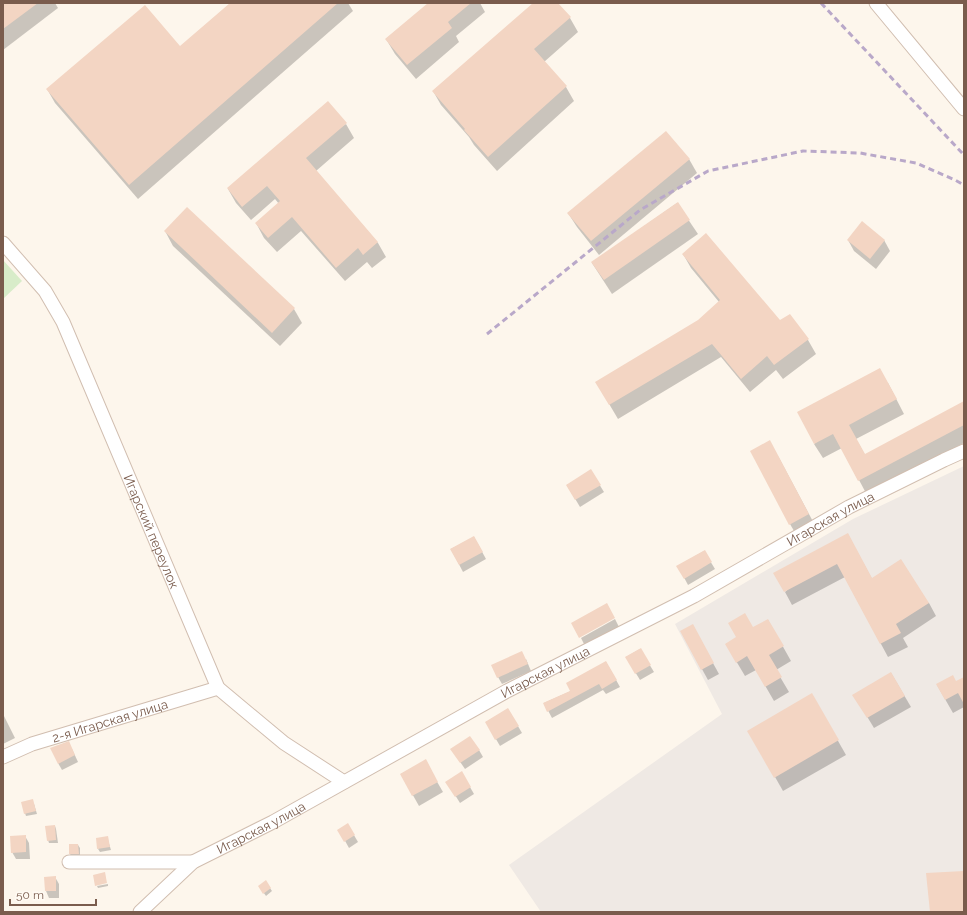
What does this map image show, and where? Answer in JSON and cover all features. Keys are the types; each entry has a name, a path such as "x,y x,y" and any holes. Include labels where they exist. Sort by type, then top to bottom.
{"street":[{"path":"876,3 964,109"},
{"name":"Игарский переулок","path":"3,243 45,291 63,322 218,688 284,743 344,782"},
{"name":"Игарская улица","path":"140,912 193,862 273,822 507,691 694,596 849,507 964,451"},
{"name":"2-я Игарская улица","path":"3,757 32,744 218,688"},
{"path":"69,862 193,862"}],"shaded area":[{"path":"964,466 964,912 541,912 509,865 722,714 675,624 853,519"}],"green space":[{"path":"3,260 22,281 3,299"}],"building":[{"path":"3,3 38,3 3,29"},
{"path":"230,3 338,3 129,185 46,89 145,5 180,46"},
{"path":"428,3 471,3 448,22 452,28 407,65 385,39"},
{"path":"533,3 558,3 571,17 534,49 567,86 488,157 432,91"},
{"path":"328,101 347,123 306,158 378,242 363,255 358,248 336,268 292,217 268,238 255,223 280,201 267,186 242,207 227,188"},
{"path":"666,131 690,159 591,241 567,213"},
{"path":"678,202 690,220 604,280 591,262"},
{"path":"187,207 295,308 272,333 164,231"},
{"path":"862,221 885,240 870,259 847,240"},
{"path":"706,233 780,320 790,314 809,339 774,365 767,356 741,379 712,344 609,405 595,382 698,320 720,300 682,254"},
{"path":"880,368 897,399 849,425 865,454 964,401 964,425 858,481 833,434 814,444 797,412"},
{"path":"770,440 809,514 789,525 750,451"},
{"path":"591,469 601,485 575,500 566,485"},
{"path":"848,533 872,578 901,559 929,603 896,624 901,633 880,644 837,564 784,592 773,573"},
{"path":"474,536 483,552 459,565 450,549"},
{"path":"705,550 712,562 684,579 676,566"},
{"path":"607,603 615,618 579,638 571,623"},
{"path":"745,613 753,627 768,619 784,646 769,655 782,677 765,687 747,656 736,663 725,644 736,637 728,623"},
{"path":"693,624 714,663 701,670 680,631"},
{"path":"641,648 651,665 635,674 625,657"},
{"path":"522,651 528,664 497,678 491,665"},
{"path":"606,661 617,680 602,689 599,684 547,712 543,703 570,691 566,683"},
{"path":"891,672 905,696 867,718 852,695"},
{"path":"953,675 956,681 964,677 964,704 958,693 945,700 936,684"},
{"path":"812,693 839,740 774,778 747,731"},
{"path":"508,708 519,726 495,740 485,722"},
{"path":"470,736 480,750 460,763 450,749"},
{"path":"69,741 75,755 58,764 50,748"},
{"path":"426,759 438,782 412,796 400,774"},
{"path":"462,771 471,787 455,797 445,782"},
{"path":"33,799 36,811 24,814 21,802"},
{"path":"348,823 355,835 344,842 337,830"},
{"path":"55,825 56,840 47,841 45,826"},
{"path":"26,835 26,852 11,853 10,836"},
{"path":"108,836 110,847 97,849 96,838"},
{"path":"69,844 78,844 79,854 69,854"},
{"path":"964,871 964,912 930,912 926,873"},
{"path":"105,872 107,883 95,886 93,875"},
{"path":"56,876 56,891 45,891 44,877"},
{"path":"266,880 271,888 263,894 258,886"}],"railway":[{"path":"821,3 964,155"},
{"path":"487,334 640,210 708,171 803,151 860,153 916,163 964,185"}]}
